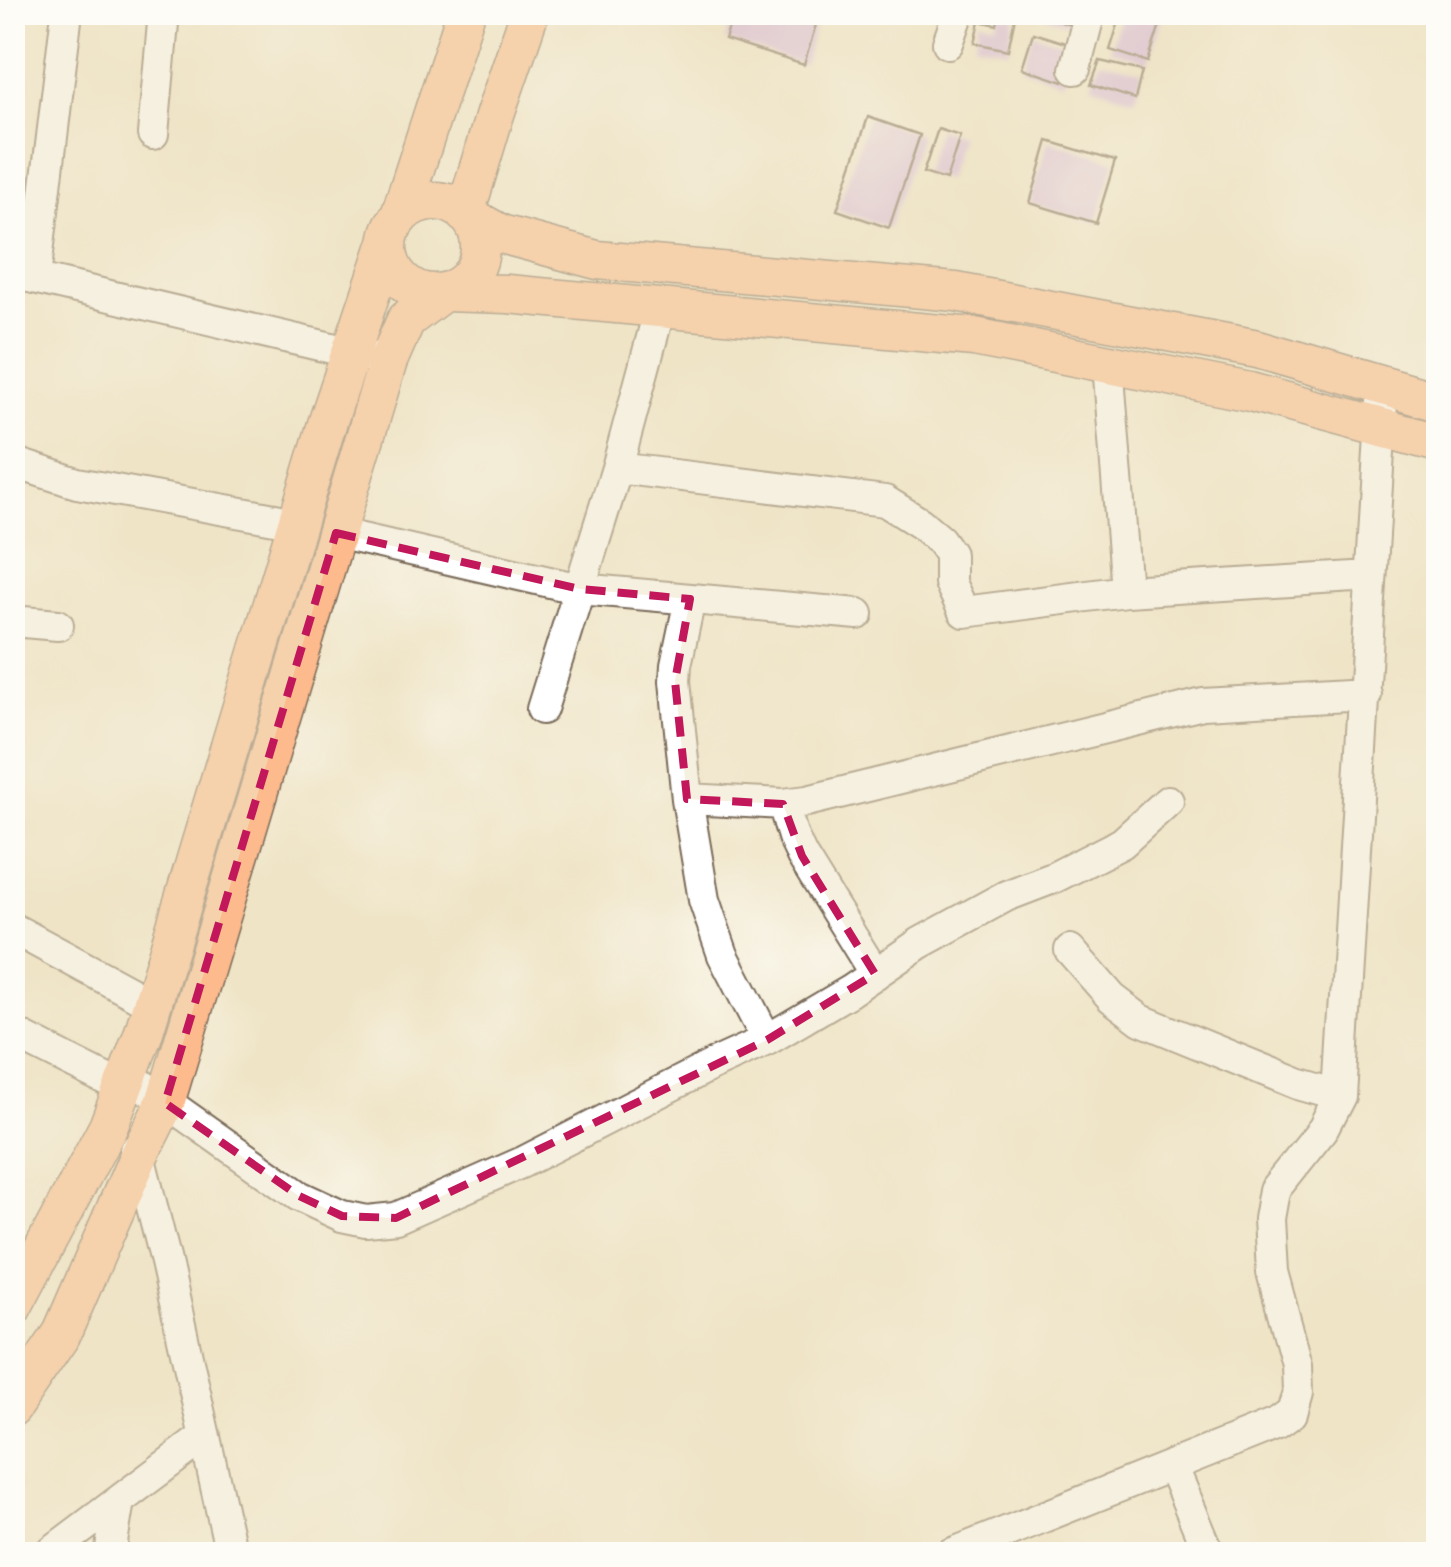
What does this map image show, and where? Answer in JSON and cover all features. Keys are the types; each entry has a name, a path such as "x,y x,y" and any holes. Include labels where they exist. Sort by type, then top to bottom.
{"main road":[{"path":"12,1308 120,1094 152,1004 350,352 466,12"},
{"path":"464,214 530,12"},
{"path":"14,1403 61,1335 139,1155 166,1103 388,361 406,320 443,292 467,279 480,255 476,228 456,206 427,201 412,206 394,229 388,257 402,281 429,293 443,292 507,294 974,337 1250,392 1438,443"},
{"path":"464,214 501,234 597,260 956,292 1258,349 1438,402"}],"street":[{"path":"67,12 24,276 388,361"},
{"path":"153,134 164,12"},
{"path":"948,44 959,12"},
{"path":"1074,70 1090,12"},
{"path":"542,710 617,468 660,308"},
{"path":"1108,364 1126,591"},
{"path":"950,1554 1008,1544 1172,1465 1278,1423 1292,1412 1298,1392 1297,1364 1272,1272 1268,1219 1274,1190 1323,1129 1340,1096 1383,386"},
{"path":"12,462 76,482 297,523"},
{"path":"617,468 886,501 920,523 950,554 950,583 964,612 1126,591 1372,576"},
{"path":"336,533 580,589 858,614"},
{"path":"690,599 675,682 687,799 704,900 723,954 767,1040"},
{"path":"12,621 58,626"},
{"path":"687,799 783,804 1202,704 1366,696"},
{"path":"12,1032 120,1094 166,1103 299,1196 342,1216 366,1221 396,1218 523,1162 767,1040 850,991 920,942 1006,896 1054,878 1122,842 1168,801"},
{"path":"783,804 802,856 875,974"},
{"path":"12,928 152,1004"},
{"path":"1070,950 1112,998 1141,1020 1298,1084 1340,1096"},
{"path":"120,1094 166,1262 232,1554"},
{"path":"48,1554 205,1436"},
{"path":"1172,1465 1208,1554"},
{"path":"110,1554 119,1501"}],"highlighted area":[{"path":"336,533 580,589 690,599 675,681 687,799 783,804 802,856 875,974 767,1040 396,1218 342,1216 299,1196 165,1103"}],"building":[{"path":"734,12 790,12 817,21 804,65 725,40"},
{"path":"1033,12 1080,12 1075,27"},
{"path":"1122,12 1164,12 1148,62 1110,50"},
{"path":"999,14 1015,17 1008,50 975,43 980,21 997,25"},
{"path":"1033,33 1075,46 1063,82 1022,68"},
{"path":"1100,61 1142,71 1135,99 1091,85"},
{"path":"868,117 920,135 889,228 837,210"},
{"path":"938,129 960,136 946,180 923,173"},
{"path":"1048,141 1115,161 1096,223 1030,203"}]}
